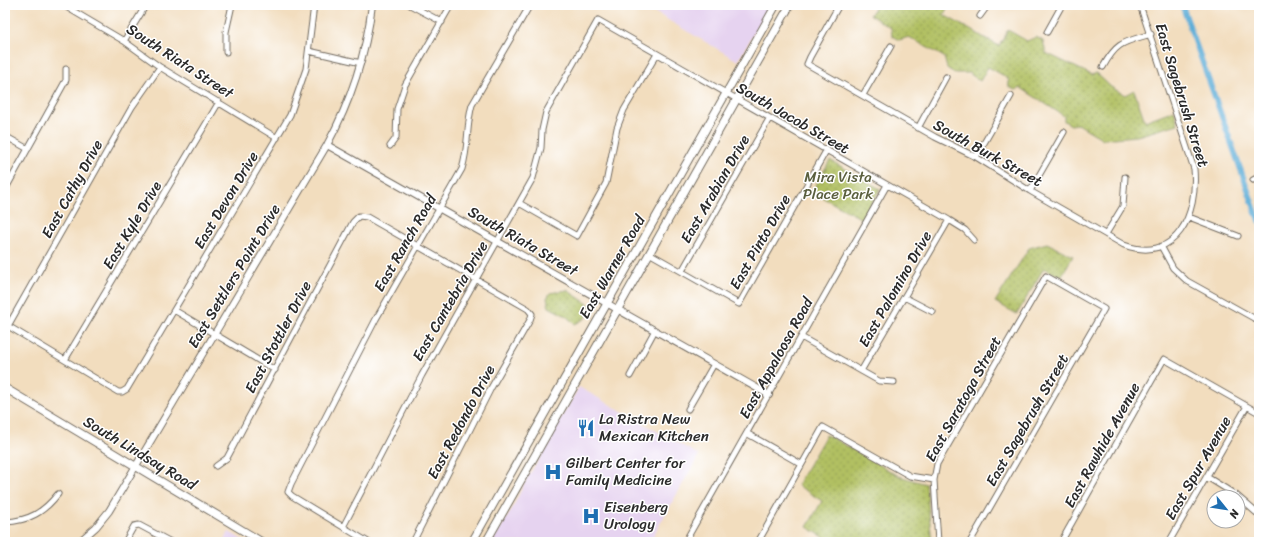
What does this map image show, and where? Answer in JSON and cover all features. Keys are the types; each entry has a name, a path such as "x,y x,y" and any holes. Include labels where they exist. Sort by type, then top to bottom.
{"main road":[{"name":"East Warner Road","path":"472,542 776,5"},
{"name":"East Warner Road","path":"486,542 790,5"},
{"name":"South Lindsay Road","path":"5,388 262,542"},
{"path":"500,492 511,498"}],"street":[{"path":"124,41 146,5"},
{"path":"226,52 226,32 232,5"},
{"name":"East Devon Drive","path":"65,360 118,392 122,392 126,389 290,115 299,90 309,51 314,5"},
{"name":"East Settlers Point Drive","path":"79,542 96,527 109,511 327,144 343,113 361,63 372,5"},
{"path":"410,5 442,22"},
{"path":"390,146 396,138 397,110 405,85 452,5"},
{"name":"East Ranch Road","path":"343,527 292,496 288,492 376,319 462,169 467,153 468,121 472,105 530,5"},
{"name":"South Burk Street","path":"839,5 807,64 918,128 976,157 1030,191 1124,245 1137,250 1149,250 1161,246 1175,238 1189,217"},
{"path":"980,16 988,5"},
{"path":"1047,32 1062,5"},
{"name":"East Sagebrush Street","path":"1140,5 1151,34 1178,124 1194,169 1194,196 1189,217"},
{"name":"South Riata Street","path":"69,6 124,41 160,67 277,138"},
{"name":"South Jacob Street","path":"598,20 769,119 949,220 965,230 974,240"},
{"name":"East Cantebria Drive","path":"343,527 422,375 533,178 541,148 542,130 546,112 598,20"},
{"path":"1103,67 1110,54 1121,44 1151,34"},
{"path":"863,95 891,46"},
{"path":"309,51 361,63"},
{"path":"520,203 577,236 606,183 617,128 624,110 657,54"},
{"name":"East Cathy Drive","path":"65,360 8,326 132,107 160,67"},
{"path":"5,190 66,80 66,69"},
{"path":"918,128 946,77"},
{"path":"976,157 1011,96"},
{"name":"East Kyle Drive","path":"65,360 219,102"},
{"name":"East Arabian Drive","path":"682,272 769,119"},
{"path":"1030,191 1064,132"},
{"path":"5,136 28,149"},
{"name":"South Riata Street","path":"327,144 769,395"},
{"name":"East Pinto Drive","path":"682,272 739,304 826,151"},
{"path":"1106,234 1123,206 1125,177"},
{"path":"1253,180 1259,177"},
{"name":"East Appaloosa Road","path":"685,542 748,434 801,337 888,185"},
{"name":"East Stottler Drive","path":"216,466 227,458 315,292 354,222 359,216 366,217 417,247"},
{"path":"1189,217 1238,236"},
{"name":"East Palomino Drive","path":"861,371 949,220"},
{"path":"1161,246 1173,268 1187,281 1259,322"},
{"path":"417,247 476,279"},
{"path":"649,253 682,272"},
{"name":"East Sagebrush Street","path":"970,542 1104,309 1046,276"},
{"name":"East Saratoga Street","path":"938,542 934,480 937,464 1046,276"},
{"name":"East Redondo Drive","path":"413,542 491,388 532,314 528,309 476,279"},
{"path":"904,297 933,312"},
{"path":"174,310 275,370"},
{"path":"630,376 655,330"},
{"path":"801,337 879,381 894,382"},
{"name":"East Rawhide Avenue","path":"1061,542 1164,359 1247,406"},
{"path":"688,409 714,364"},
{"path":"1247,406 1259,413"},
{"name":"East Spur Avenue","path":"1169,542 1247,406"},
{"path":"758,542 823,426 910,476 934,480"},
{"path":"748,434 801,464"},
{"path":"1207,477 1236,495 1259,515"},
{"path":"5,522 31,517 47,508 58,494"},
{"path":"125,542 134,526 139,525 171,542"},
{"path":"343,527 368,542"}],"shaded area":[{"path":"645,5 770,5 738,61"},
{"path":"579,387 699,455 649,542 492,542 511,511 527,478 550,443 558,423"},
{"path":"229,532 246,542 223,542"}],"green space":[{"path":"877,5 949,5 944,15 999,46 1008,30 1027,41 1036,37 1043,41 1046,53 1092,75 1096,73 1111,87 1125,95 1134,90 1145,121 1174,110 1178,124 1137,136 1103,139 1078,124 1071,125 1064,121 1064,116 1021,88 1015,90 1009,87 1008,78 988,67 980,81 969,73 954,73 947,68 944,57 909,37 899,40 892,36 891,28 870,15"},
{"name":"Mira Vista Place Park","path":"830,160 880,189 862,219 812,192"},
{"path":"1047,243 1073,256 1061,277 1044,268 1017,314 995,302 1029,248"},
{"path":"567,290 591,306 586,318 575,324 566,316 549,307 547,298 550,293"},
{"path":"826,435 899,476 926,484 932,542 832,542 807,527 822,501 797,485"}],"waterway":[{"path":"1182,5 1259,221"}],"place":[{"name":"La Ristra New Mexican Kitchen","path":"586,428"},
{"name":"Gilbert Center for Family Medicine","path":"553,472"},
{"name":"Eisenberg Urology","path":"591,516"}]}
